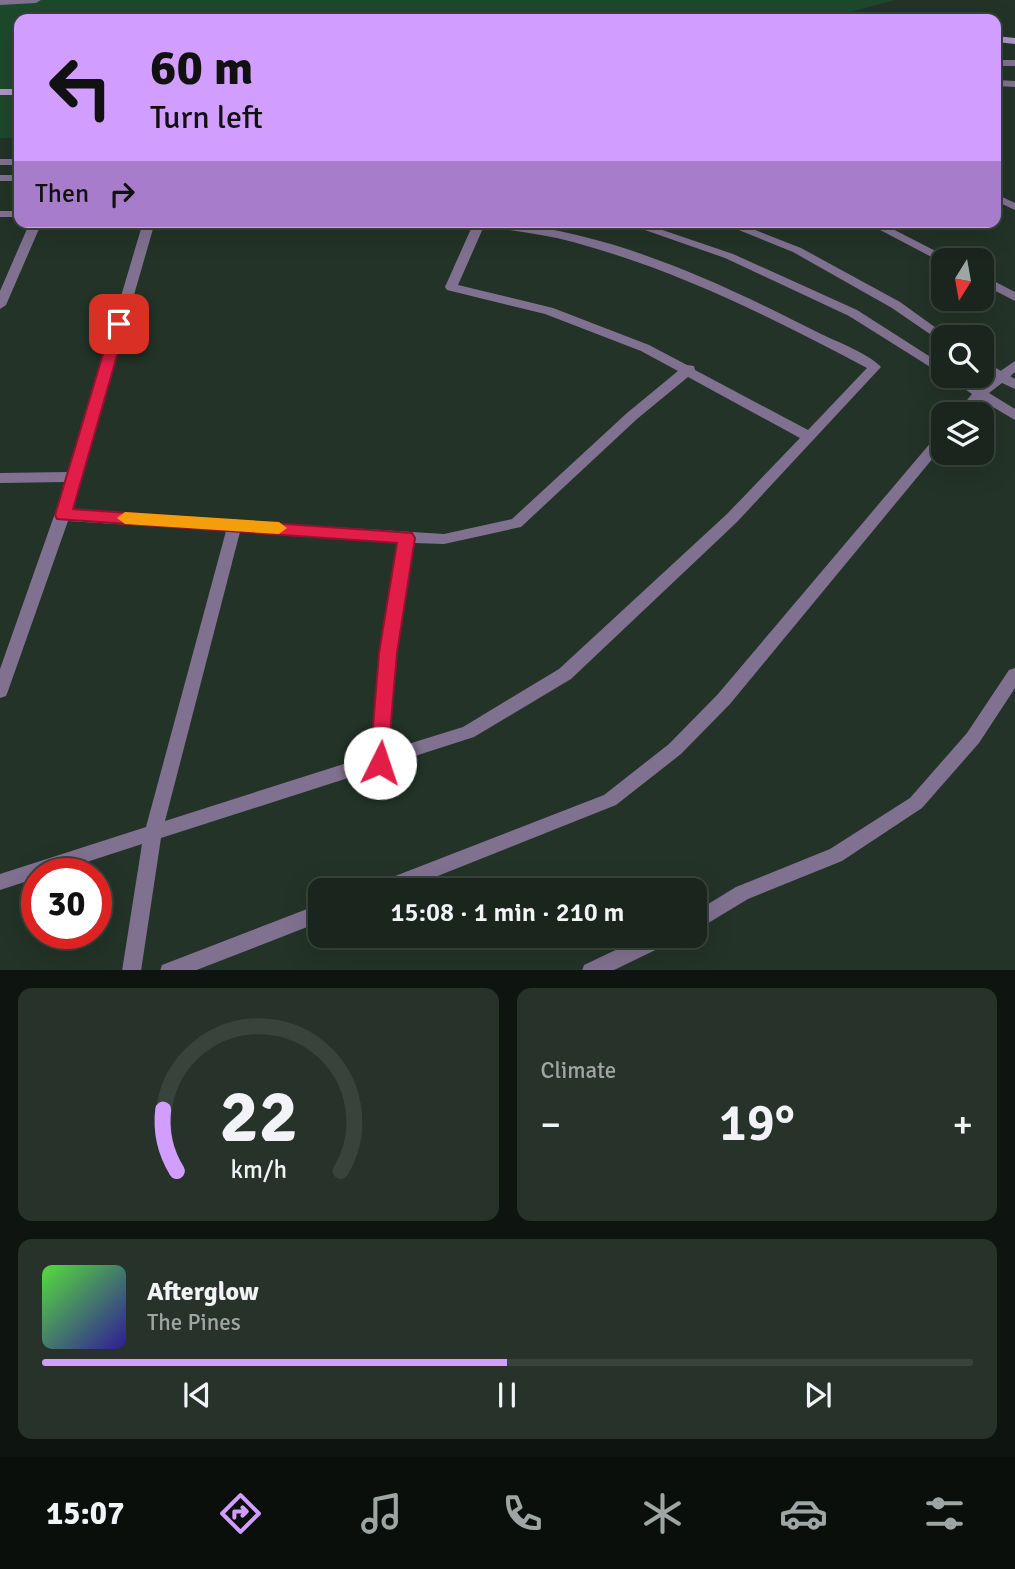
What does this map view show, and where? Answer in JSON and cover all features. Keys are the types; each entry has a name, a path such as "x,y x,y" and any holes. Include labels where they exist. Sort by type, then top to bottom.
{"street":[{"path":"0,2 36,0"},
{"path":"0,304 33,228"},
{"path":"0,691 63,515 147,228"},
{"path":"478,228 452,287 549,311 645,348 689,369 810,437"},
{"path":"0,882 380,763 468,732 565,674 732,518 874,367 785,318 698,278 575,239 514,228"},
{"path":"645,228 729,256 853,313 931,363"},
{"path":"740,228 797,250 896,305 931,329"},
{"path":"882,228 931,252"},
{"path":"994,286 1015,297"},
{"path":"972,402 1015,365"},
{"path":"63,515 444,539 516,523 632,416 689,369"},
{"path":"994,372 1015,385"},
{"path":"970,388 1015,415"},
{"path":"411,878 610,800 675,749 724,699 931,451"},
{"path":"0,478 73,477"},
{"path":"131,970 153,833 234,524"},
{"path":"380,763 388,653 407,538"},
{"path":"707,915 742,893 836,855 916,803 973,738 1015,675"},
{"path":"172,970 308,918"},
{"path":"593,970 640,948"}],"green space":[{"path":"0,0 895,0 842,14 14,14 14,138 0,138"}],"slow traffic":[{"path":"125,518 279,528"}],"route":[{"path":"119,324 63,515 234,524 407,538 388,653 380,763"}]}
